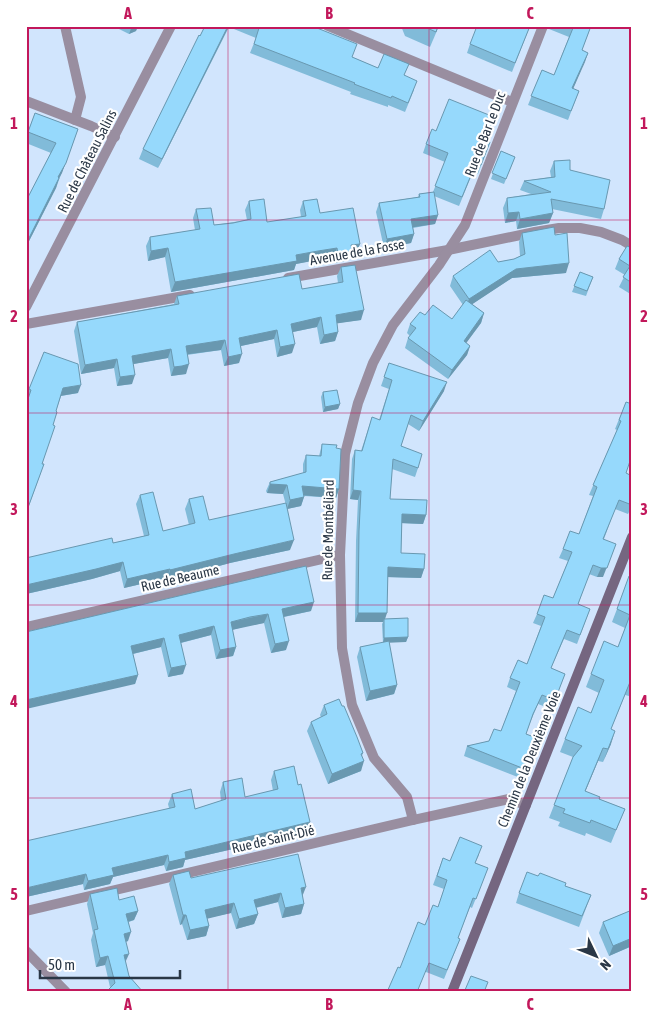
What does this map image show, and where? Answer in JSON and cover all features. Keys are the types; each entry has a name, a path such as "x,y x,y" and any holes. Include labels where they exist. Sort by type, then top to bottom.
{"street":[{"path":"64,26 81,97 75,120"},
{"name":"Rue de Château Salins","path":"26,307 171,26"},
{"path":"328,26 512,102"},
{"name":"Rue de Bar Le Duc","path":"448,250 465,225 543,26"},
{"path":"26,101 114,137"},
{"name":"Avenue de la Fosse","path":"281,279 448,250 559,228 580,228 601,232 632,246"},
{"name":"Rue de Montbéliard","path":"413,820 407,797 374,758 352,705 342,648 340,555 344,454 358,403 372,363 393,325 439,265 448,250"},
{"path":"26,324 203,293"},
{"name":"Chemin de la Deuxième Voie","path":"452,992 632,537"},
{"name":"Rue de Beaume","path":"26,627 340,555"},
{"name":"Rue de Saint-Dié","path":"26,911 509,799 526,805"},
{"path":"26,951 66,992"}],"building":[{"path":"205,26 228,26 162,159 143,149"},
{"path":"254,26 312,26 357,44 352,57 378,68 384,54 409,64 404,75 417,81 408,103 354,84 254,44 259,28"},
{"path":"423,26 438,26 436,32"},
{"path":"477,26 530,26 515,63 470,44"},
{"path":"568,26 591,26 582,50 588,53 572,88 579,91 571,111 531,96 542,70 554,75 573,28"},
{"path":"449,99 494,117 485,140 490,142 481,165 476,163 462,197 435,186 448,153 426,144 432,129 436,131"},
{"path":"35,113 78,129 66,163 26,244 26,201 56,143 28,132"},
{"path":"501,151 515,157 506,179 492,173"},
{"path":"570,160 570,170 610,180 604,209 551,199 553,213 520,219 519,212 508,213 507,198 551,192 524,181 555,177 554,161"},
{"path":"434,192 438,215 411,219 414,234 387,239 379,203 420,197 419,194"},
{"path":"264,199 267,222 306,216 303,201 317,199 320,213 353,208 360,244 351,245 352,251 338,254 337,248 318,251 296,255 297,261 175,282 168,248 151,251 150,237 200,229 196,209 211,208 214,225 233,223 251,219 249,201"},
{"path":"554,227 555,235 567,233 569,263 516,269 469,299 453,276 490,250 498,262 514,259 525,254 522,233"},
{"path":"627,246 632,248 632,283 623,277 630,266 619,259"},
{"path":"355,265 364,310 336,315 338,332 324,335 321,317 291,324 295,344 280,347 277,330 239,338 242,354 228,357 225,340 186,346 189,364 182,366 174,367 171,349 132,356 135,375 120,377 117,359 85,365 77,322 179,304 177,296 299,274 302,289 343,282 341,267"},
{"path":"580,272 593,277 587,291 574,286"},
{"path":"466,300 484,313 464,341 470,346 452,370 408,338 416,328 410,324 420,312 425,315 433,305 452,319"},
{"path":"44,352 78,364 81,385 63,388 53,425 55,426 42,464 44,464 26,513 26,405 31,390 29,389"},
{"path":"389,363 447,382 423,421 411,415 401,446 422,454 418,468 393,459 390,499 427,500 426,515 402,514 401,553 425,554 424,569 388,567 387,613 358,613 361,491 353,490 355,450 362,451 372,417 380,420 392,380 384,377"},
{"path":"337,390 340,404 325,407 323,392"},
{"path":"626,402 632,404 632,455 626,473 632,476 632,505 619,500 603,539 616,544 607,568 593,565 578,604 590,609 580,635 567,630 551,668 565,674 555,700 542,695 533,714 526,734 539,739 527,770 467,746 489,741 494,729 501,731 520,682 510,678 518,660 527,664 545,617 537,614 544,595 553,598 572,552 563,549 570,531 579,534 597,487 593,485 621,421 619,420"},
{"path":"322,444 337,445 336,448 341,449 339,489 302,486 304,497 290,500 287,485 270,484 270,482 306,472 306,455 321,456"},
{"path":"153,492 163,531 195,523 189,499 203,496 209,520 286,503 294,540 127,579 123,562 26,585 26,558 112,538 113,543 149,535 140,495"},
{"path":"306,566 314,602 282,609 289,641 275,644 268,614 250,617 231,622 236,647 220,650 214,626 179,635 186,665 171,668 164,638 131,646 138,675 26,700 26,632"},
{"path":"629,576 632,577 632,683 630,682 611,729 615,731 608,749 603,748 585,791 600,797 599,799 625,809 616,830 591,820 590,823 563,813 565,809 554,805 573,757 582,746 565,739 578,707 591,713 604,680 591,674 604,641 618,647 630,615 617,609"},
{"path":"408,618 408,637 384,638 384,619"},
{"path":"389,641 397,685 370,691 360,647"},
{"path":"339,699 342,706 344,706 357,737 364,761 332,774 311,722 327,714 324,705"},
{"path":"294,766 298,785 301,784 310,822 185,852 186,858 169,862 168,855 112,868 114,875 88,881 86,874 26,888 26,841 175,807 172,794 191,789 195,809 226,799 223,782 242,778 245,797 278,789 274,771"},
{"path":"460,837 482,846 475,863 488,868 476,899 473,898 458,938 460,939 447,970 429,963 417,992 387,992 398,967 400,968 418,922 425,925 433,905 438,907 447,880 437,876 443,858 450,861"},
{"path":"298,854 306,887 301,888 304,904 285,908 281,893 254,900 258,914 239,919 234,903 205,910 209,926 190,930 186,915 183,915 173,875 189,871 191,878"},
{"path":"527,872 538,876 540,873 566,883 565,886 591,895 582,916 519,893"},
{"path":"117,888 119,900 134,896 138,911 126,914 131,932 124,934 129,954 124,955 129,976 143,992 106,992 115,983 108,956 100,958 94,930 98,929 90,894"},
{"path":"632,910 632,938 613,946 603,922"},
{"path":"471,976 488,982 484,992 469,992 465,990"}]}
